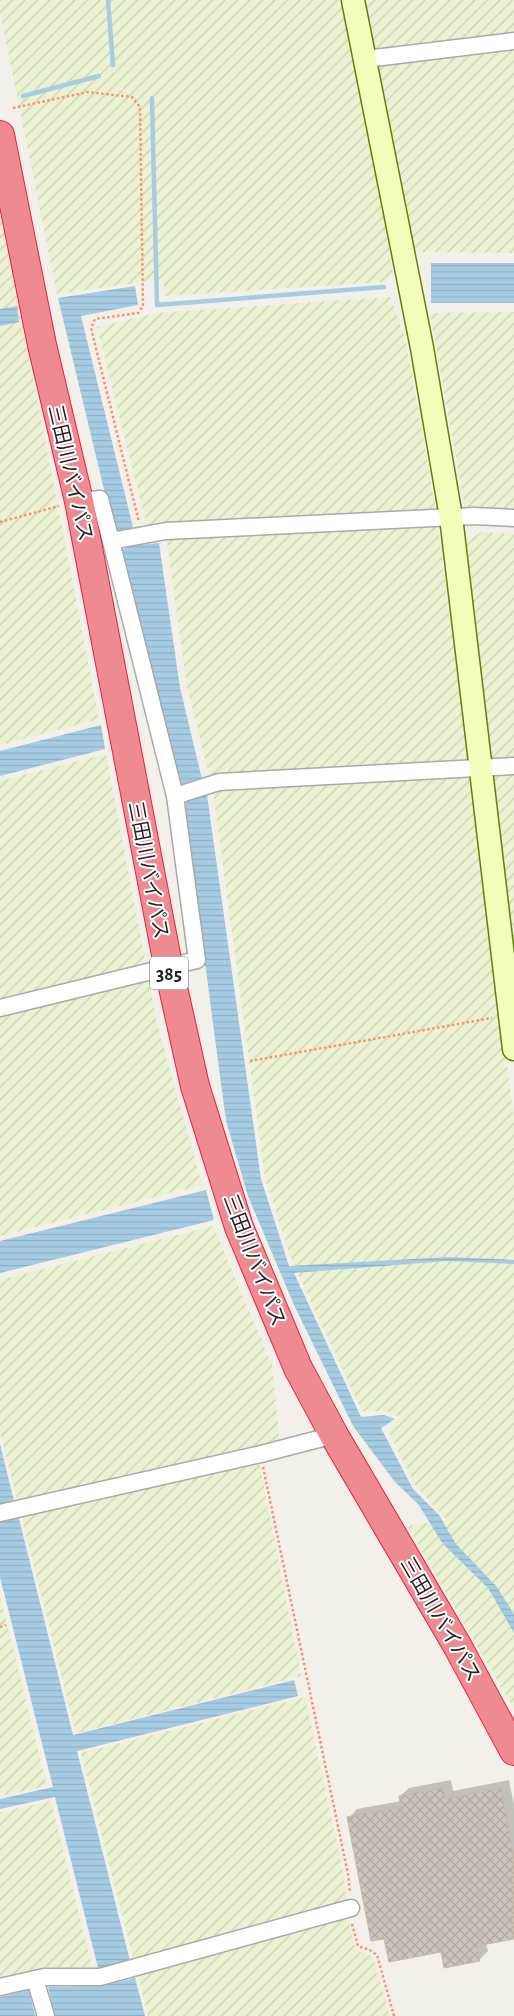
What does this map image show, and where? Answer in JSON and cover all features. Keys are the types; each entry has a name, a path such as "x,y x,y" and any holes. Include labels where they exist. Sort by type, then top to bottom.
{"highway":[{"name":"三田川バイパス","path":"0,135 42,346 79,501 168,965 195,1086 239,1227 298,1368 334,1435 458,1647 514,1751"}],"street":[{"path":"353,0 422,348 451,518 514,1050"},
{"path":"366,59 514,41"},
{"path":"0,1008 168,965 197,960 175,796 111,541 100,499 79,501"},
{"path":"111,541 166,531 474,516 514,518"},
{"path":"175,796 219,782 514,766"},
{"path":"0,1512 261,1454 334,1435"},
{"path":"0,1987 44,1977 100,1977 351,1908"},
{"path":"35,1979 46,2016"}],"path":[{"path":"13,108 88,92 132,97 140,107 144,306 138,313 95,319 91,328 142,536"},
{"path":"0,522 79,501"},
{"path":"250,1061 512,1023"},
{"path":"261,1454 348,1874 352,1929 358,1946 370,1950 377,1955 394,2016"},
{"path":"0,1627 6,1626"}],"green space":[{"path":"0,0 342,0 375,162 393,274 385,282 165,296 163,279 57,294 0,12"},
{"path":"363,0 514,0 514,253 414,252"},
{"path":"0,208 99,719 0,745"},
{"path":"390,297 405,337 436,511 514,1120 514,1709 407,1526 447,1520 415,1485 388,1430 402,1418 387,1411 362,1411 292,1261 265,1178 213,791 187,686 165,527 147,527 97,327 156,313"},
{"path":"514,312 514,511 465,508 430,313"},
{"path":"481,532 514,534 514,969 466,543"},
{"path":"106,754 157,1023 202,1185 0,1236 0,781"},
{"path":"213,1226 272,1365 280,1445 257,1451 301,1676 76,1733 0,1432 0,1280"},
{"path":"0,1596 47,1786 0,1796"},
{"path":"305,1697 344,1876 350,1930 356,1950 373,1957 390,2016 148,2016 81,1753"},
{"path":"51,1801 92,1967 38,1968 0,1978 0,1812"}],"water":[{"path":"431,263 514,263 514,303 431,303"},
{"path":"135,286 138,305 81,316 133,527 126,534 114,531 58,298"},
{"path":"17,306 19,322 0,326 0,309"},
{"path":"159,543 180,688 202,779 188,785 181,784 121,551 129,546"},
{"path":"101,725 105,749 0,776 0,751"},
{"path":"207,795 261,1179 289,1266 448,1257 514,1260 514,1264 447,1261 294,1273 361,1417 384,1415 395,1419 381,1428 413,1489 439,1515 456,1544 497,1587 514,1614 514,1633 488,1588 443,1544 418,1504 395,1482 353,1426 294,1305 248,1196 226,1121 184,805 192,797"},
{"path":"206,1190 214,1220 0,1273 0,1241"},
{"path":"0,1444 15,1505 0,1508"},
{"path":"18,1515 73,1735 294,1680 298,1696 77,1751 130,1961 98,1968 55,1797 0,1809 0,1799 53,1787 0,1577 0,1519"},
{"path":"135,1978 145,2016 55,2016 48,1987 102,1986"},
{"path":"29,1990 35,2016 0,2016 0,1997"}],"building":[{"path":"443,1788 445,1799 501,1788 514,1856 514,1939 477,1946 480,1961 444,1968 441,1952 389,1962 384,1939 371,1941 347,1817 401,1807 399,1796"}],"waterway":[{"path":"108,0 113,65"},
{"path":"23,96 99,76"},
{"path":"152,98 157,305 384,287"}]}
